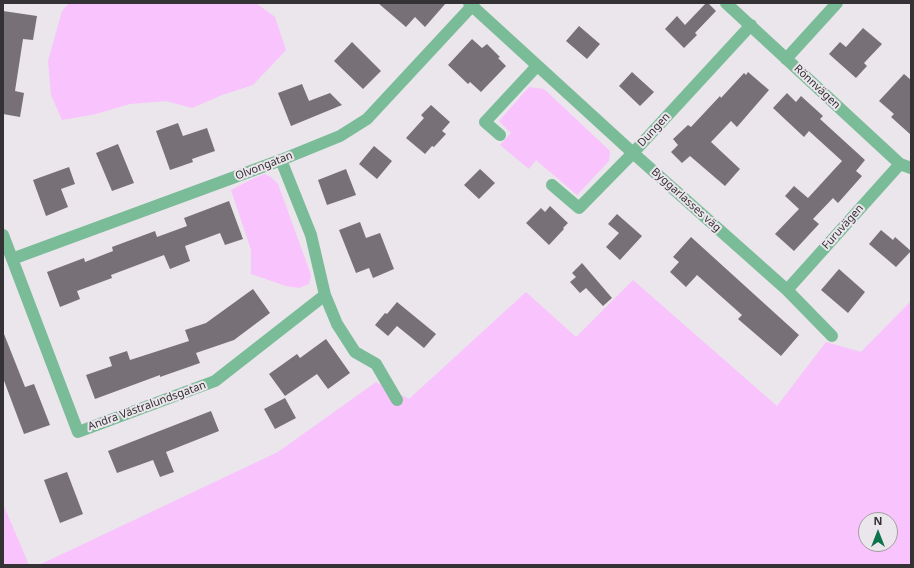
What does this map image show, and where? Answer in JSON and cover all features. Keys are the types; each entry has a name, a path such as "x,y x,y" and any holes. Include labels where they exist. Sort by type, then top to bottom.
{"street":[{"name":"Rönnvägen","path":"726,3 786,59 906,166"},
{"path":"786,59 837,3"},
{"name":"Byggarlasses väg","path":"471,4 537,66 786,290 832,336"},
{"name":"Olvongatan","path":"12,259 281,160 340,136 367,119 471,4"},
{"name":"Dungen","path":"552,185 579,208 633,153 751,25"},
{"path":"500,135 485,122 537,66"},
{"path":"281,160 311,235 325,295 337,324 355,352 376,364 397,400"},
{"name":"Furuvägen","path":"786,290 906,166"},
{"name":"Andra Västralundsgatan","path":"3,235 78,432 215,381 325,295"}],"shaded area":[{"path":"69,3 256,3 275,17 286,50 253,85 222,95 192,108 166,101 130,104 96,114 62,120 51,95 48,61 62,11"},
{"path":"529,87 544,89 610,151 609,161 577,195 536,160 529,169 500,145 511,133 499,121"},
{"path":"265,174 271,177 278,184 311,275 309,284 299,288 286,286 251,274 251,250 231,190"},
{"path":"633,280 777,406 826,342 861,352 911,301 911,565 39,565 278,452 376,382 409,399 526,292 576,337"},
{"path":"3,504 29,565 3,565"}],"building":[{"path":"378,3 446,3 425,27 415,17 406,27"},
{"path":"706,3 708,3 716,11 695,33 697,35 684,48 665,29 677,16 685,25"},
{"path":"3,11 37,16 33,40 23,39 15,91 24,93 20,117 3,114"},
{"path":"579,26 600,44 587,59 566,41"},
{"path":"863,28 882,44 864,63 867,66 856,78 829,54 840,42 846,47"},
{"path":"472,39 482,48 487,44 500,57 498,58 506,66 481,92 470,82 468,84 448,65"},
{"path":"352,42 381,71 363,89 334,61"},
{"path":"632,72 654,92 640,106 619,86"},
{"path":"748,72 769,90 737,127 731,121 711,142 740,169 725,186 690,156 682,163 671,152 678,145 673,139 688,125 691,127 720,96 721,98 744,73 746,75"},
{"path":"904,74 911,80 911,135 891,117 894,114 879,101"},
{"path":"302,84 309,101 330,93 342,105 291,126 278,93"},
{"path":"787,93 796,102 801,96 823,116 820,119 865,160 856,171 862,176 838,203 833,198 813,219 819,224 794,251 775,234 799,209 785,196 794,186 808,198 842,161 809,131 804,137 773,108"},
{"path":"431,105 450,122 442,131 446,134 425,154 406,138 424,118 421,115"},
{"path":"178,123 183,136 207,128 215,151 192,159 193,162 170,170 156,131"},
{"path":"118,144 134,183 112,191 96,153"},
{"path":"374,146 392,161 377,179 359,164"},
{"path":"69,167 75,184 61,189 68,207 46,216 33,180"},
{"path":"346,169 356,195 327,205 318,180"},
{"path":"480,169 495,183 479,199 464,185"},
{"path":"229,201 243,239 225,245 220,233 185,246 190,261 170,269 164,255 111,275 112,278 77,291 80,299 60,307 47,272 84,258 85,262 113,251 112,247 155,231 157,237 187,226 184,218"},
{"path":"550,206 568,223 549,245 526,223 541,208 545,212"},
{"path":"617,214 642,236 620,260 606,247 619,233 608,224"},
{"path":"360,222 366,238 380,233 394,269 373,278 369,268 356,273 339,230"},
{"path":"881,230 893,240 895,237 911,251 896,267 869,244"},
{"path":"691,237 799,335 781,356 738,319 742,315 697,275 686,287 670,272 679,262 673,257"},
{"path":"582,263 612,298 603,306 586,288 580,293 570,282 576,277 572,273"},
{"path":"839,269 865,292 848,313 821,290"},
{"path":"253,289 270,313 234,340 196,353 200,363 160,377 160,375 95,399 86,375 112,366 109,357 127,351 130,360 189,341 185,330 206,323"},
{"path":"397,302 436,334 424,348 397,326 388,336 375,325"},
{"path":"3,334 25,387 34,384 50,425 24,434 3,378"},
{"path":"326,339 350,373 328,389 317,374 285,396 269,374 297,354 300,358"},
{"path":"285,398 296,418 275,429 264,409"},
{"path":"211,411 219,431 166,452 174,472 160,477 153,460 117,473 108,451"},
{"path":"67,472 83,514 60,523 44,480"}]}
